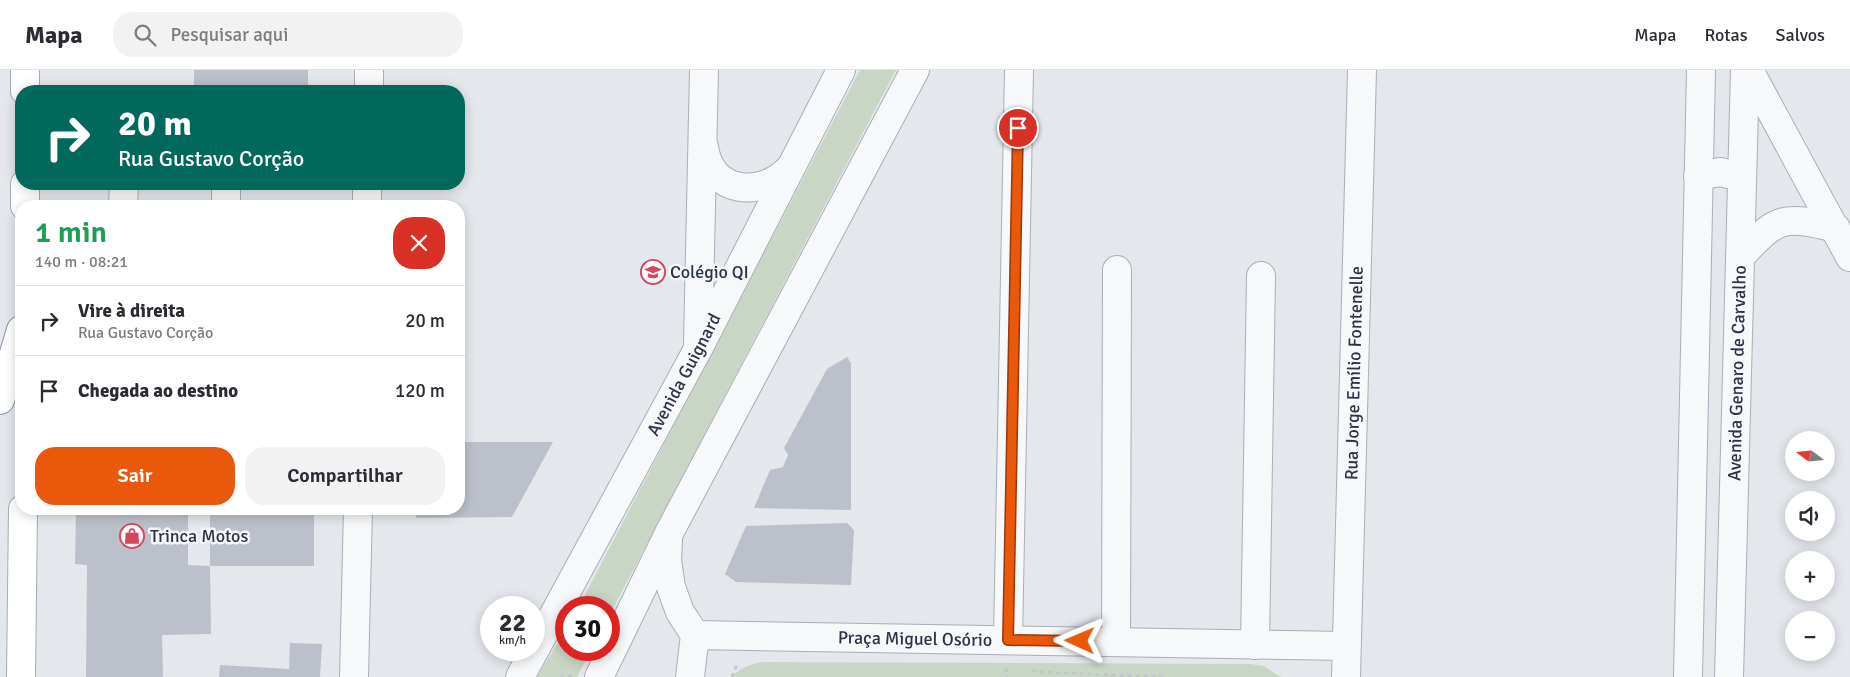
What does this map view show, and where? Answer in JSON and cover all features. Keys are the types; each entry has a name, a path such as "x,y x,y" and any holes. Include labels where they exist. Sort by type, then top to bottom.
{"main road":[{"path":"25,70 25,85"},
{"path":"0,400 15,350"},
{"path":"21,677 23,515"}],"street":[{"path":"369,70 369,85"},
{"path":"698,349 704,70"},
{"name":"Avenida Guignard","path":"520,677 698,349 841,70"},
{"path":"599,677 669,534 915,70"},
{"path":"1008,640 1020,70"},
{"name":"Rua Jorge Emílio Fontenelle","path":"1346,677 1362,70"},
{"path":"1688,677 1701,70"},
{"name":"Avenida Genaro de Carvalho","path":"1729,677 1745,70"},
{"path":"1749,70 1850,257"},
{"path":"702,141 705,156 712,169 723,180 737,186 752,188 767,186 780,178 790,167"},
{"path":"1698,176 1720,172 1742,178"},
{"path":"1740,257 1764,230 1777,223 1791,219 1836,228"},
{"path":"1116,270 1116,642"},
{"path":"1255,644 1260,276"},
{"path":"354,677 358,515"},
{"path":"669,534 667,560 671,587 680,612 695,635 690,677"},
{"name":"Praça Miguel Osório","path":"695,635 1346,646"}],"green space":[{"path":"860,70 896,70 620,596 584,596"},
{"path":"555,647 555,661 585,661 577,677 537,677"},
{"path":"763,662 1251,664 1264,666 1281,677 732,677 746,666"}],"building":[{"path":"194,70 308,70 308,85 194,85"},
{"path":"847,357 851,363 851,510 754,508 770,470 783,467 788,455 784,448 827,369"},
{"path":"465,442 553,442 512,517 416,518 416,515 465,515"},
{"path":"76,515 188,515 188,565 210,566 211,634 162,635 163,677 86,677 87,565 75,564"},
{"path":"210,515 314,515 314,566 210,566"},
{"path":"847,523 854,530 851,585 736,582 725,574 746,526"},
{"path":"290,643 322,644 320,677 219,677 220,665 289,669"}],"place":[{"name":"Colégio QI","path":"653,272"},
{"name":"Trinca Motos","path":"132,536"}],"route":[{"path":"1018,128 1008,640 1080,641"}]}
